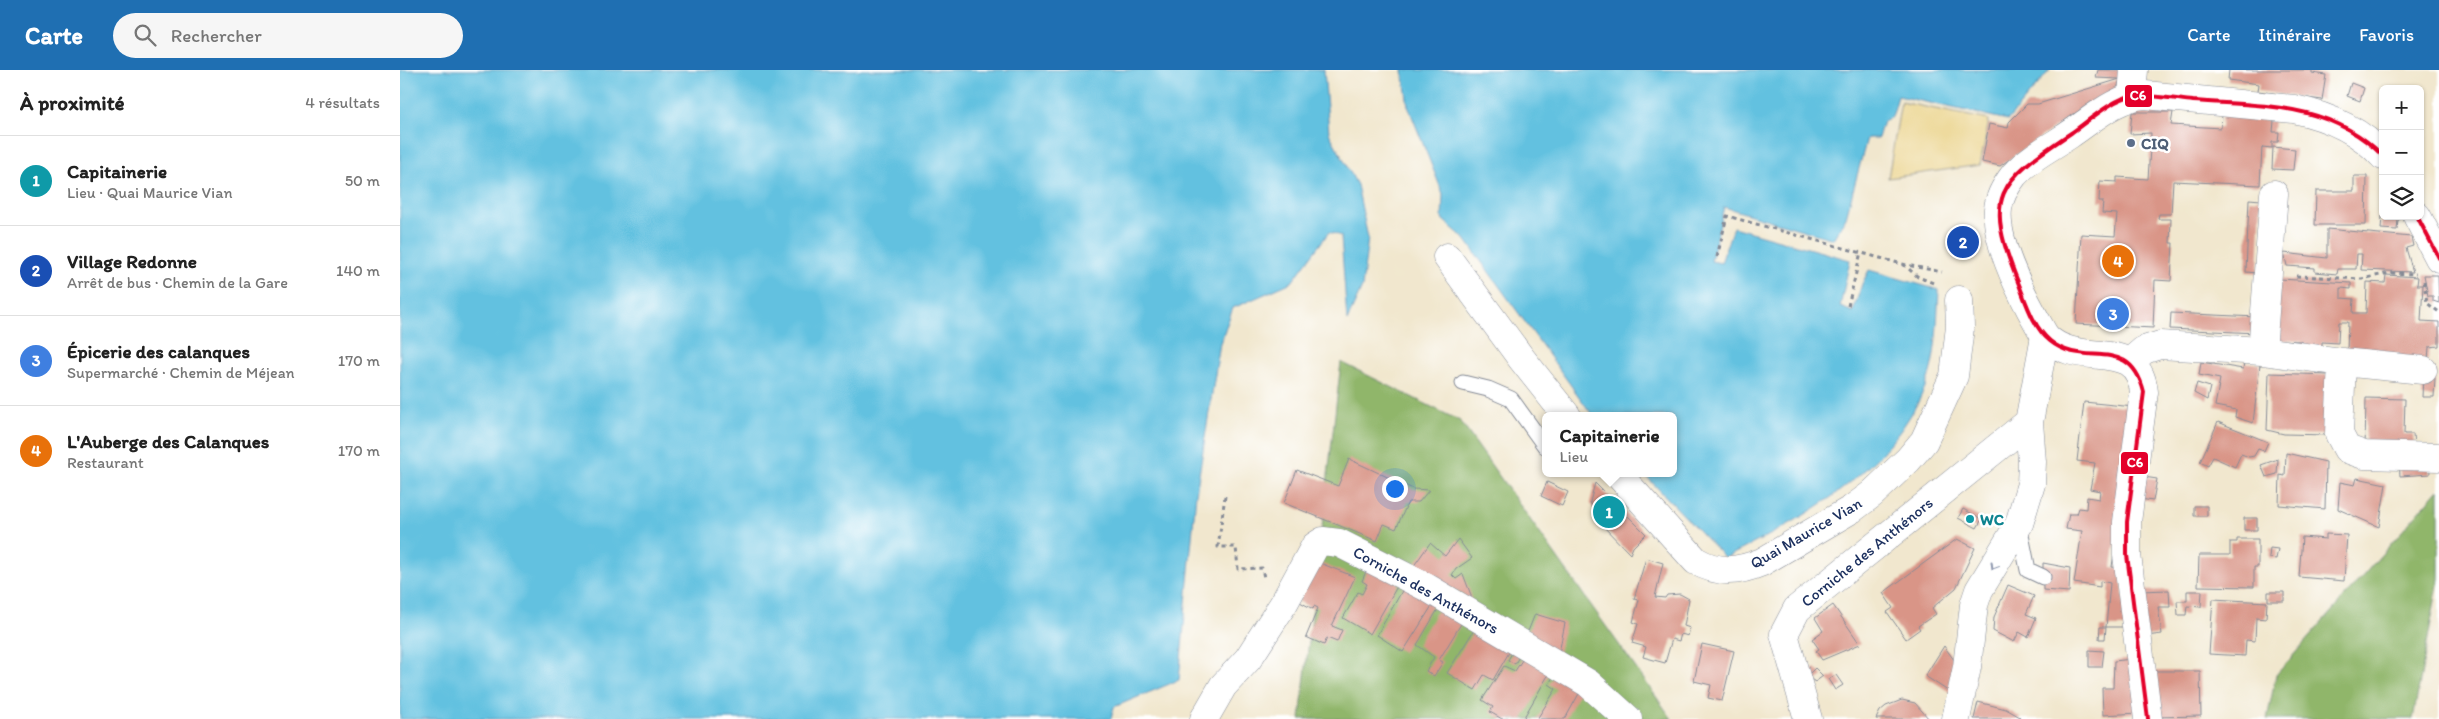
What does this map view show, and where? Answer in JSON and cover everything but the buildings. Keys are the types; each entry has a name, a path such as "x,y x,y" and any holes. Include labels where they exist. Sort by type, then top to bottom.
{"street":[{"path":"2148,719 2127,555 2128,522 2144,392 2141,376 2130,362 2107,356 2076,353 2060,348 2045,336 2024,295 2000,236 1998,208 2002,195 2008,184 2024,165 2116,103 2133,83 2145,95 2310,112 2345,127 2360,136 2379,153"},
{"path":"2262,351 2274,194"},
{"path":"2418,220 2439,258"},
{"path":"1447,258 1520,358 1564,412"},
{"name":"Quai Maurice Vian","path":"1621,477 1696,561 1720,571 1747,568 1762,562 1852,509 1872,494 1908,460 1924,440 1954,376 1960,327 1959,300"},
{"path":"1956,719 1967,667 1974,605 1979,590 2019,524 2031,484 2032,462 2029,422 2045,336"},
{"path":"2130,362 2144,350 2160,345 2262,351 2342,362 2423,370"},
{"path":"2342,362 2339,434 2347,449 2364,455 2439,457"},
{"name":"Corniche des Anthénors","path":"1808,719 1784,634 1794,614 2029,422"},
{"name":"Corniche des Anthénors","path":"1204,719 1223,686 1248,659 1284,603 1315,546 1322,541 1331,541 1349,548 1426,587 1588,683 1628,719"}],"lane":[{"path":"1463,383 1488,389 1511,399 1542,442"},
{"path":"2019,524 2028,570 2043,578"}],"path":[{"path":"1717,257 1727,216 1902,264 1942,272"},
{"path":"1848,306 1861,252"},
{"path":"1902,264 1918,277 1941,286 1959,300"},
{"path":"2268,274 2362,279 2389,273 2416,274 2424,281 2427,303 2439,312"},
{"path":"1225,496 1218,547 1236,547 1238,569 1262,568 1266,586"}],"green space":[{"path":"1341,362 1460,421 1672,719 1300,719"},
{"path":"2439,489 2439,579 2413,719 2267,719 2276,675"}],"sand":[{"path":"1901,102 1989,120 1980,165 1888,178"}],"water":[{"path":"400,70 1324,70 1329,133 1357,185 1368,238 1362,287 1347,321 1341,236 1329,232 1292,282 1233,308 1220,343 1196,494 1179,680 1114,707 1111,719 400,719"},
{"path":"1403,70 2050,70 2008,120 1898,96 1892,117 1883,121 1878,138 1867,138 1846,217 1833,239 1724,207 1711,261 1721,263 1733,227 1850,260 1840,307 1853,312 1862,284 1869,270 1939,290 1936,339 1930,374 1910,416 1891,443 1868,467 1814,509 1725,558 1647,477 1677,477 1677,412 1590,412 1465,239 1442,219 1443,194 1408,106"}],"transit line":[{"name":"C6","path":"2148,719 2127,555 2127,522 2144,392 2137,374 2128,363 2104,355 2077,353 2063,349 2050,341 2039,329 2027,306 2007,253 2001,229 2000,210 2004,194 2012,179 2046,150 2109,106 2132,96 2154,96 2294,110 2318,116 2341,125 2362,138 2379,153"},
{"name":"C6","path":"2419,220 2439,258"}],"place":[{"name":"CIQ","path":"2131,143"},
{"name":"Village Redonne","path":"1963,242"},
{"name":"L'Auberge des Calanques","path":"2118,261"},
{"name":"Épicerie des calanques","path":"2113,314"},
{"name":"Capitainerie","path":"1609,512"},
{"name":"WC","path":"1970,519"}]}
